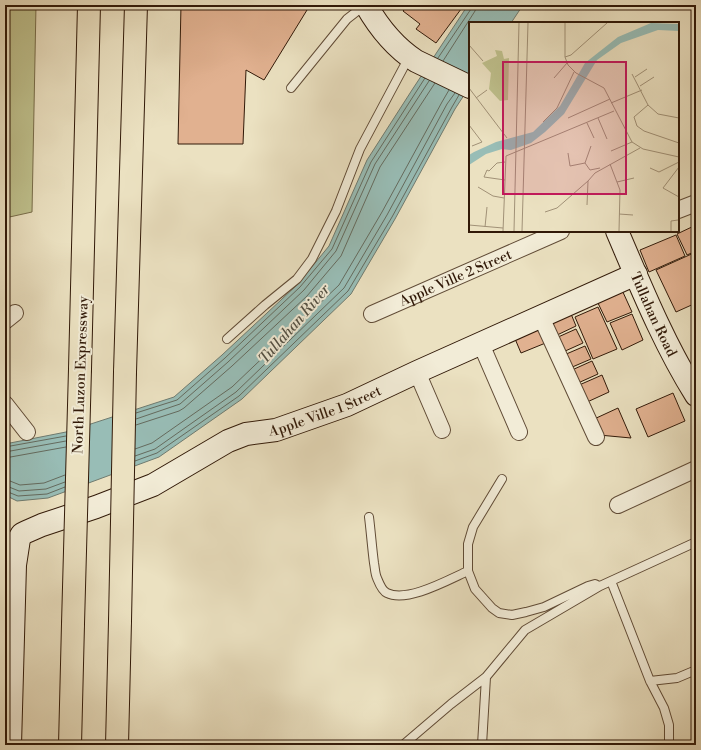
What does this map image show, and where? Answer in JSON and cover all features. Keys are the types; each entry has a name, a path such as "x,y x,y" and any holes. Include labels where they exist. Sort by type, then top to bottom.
{"highway":[{"name":"North Luzon Expressway","path":"70,745 89,5"},
{"path":"118,745 125,372 136,9"}],"main road":[{"path":"365,5 386,34 413,59 469,87"},
{"name":"Tullahan Road","path":"620,232 656,322 685,378 696,395"},
{"name":"Apple Ville 1 Street","path":"10,565 17,543 22,534 153,485 228,441 246,434 276,430 347,405 636,274"},
{"path":"10,565 8,672 10,745"}],"street":[{"path":"679,210 696,203"},
{"name":"Apple Ville 2 Street","path":"372,314 559,232"},
{"path":"541,317 596,437"},
{"path":"481,344 519,432"},
{"path":"417,372 442,430"},
{"path":"5,404 27,432"},
{"path":"618,505 696,468"}],"lane":[{"path":"292,88 347,19 365,5"},
{"path":"227,339 297,279 312,259 336,211 360,149 413,59"},
{"path":"502,479 473,527 468,544 468,571 475,589 492,608 499,613 512,615 544,607 588,586 595,584 600,586"},
{"path":"369,518 376,577 380,586 385,592 403,596 420,592 468,571"},
{"path":"404,745 451,704 486,677 525,630 600,586 696,542"},
{"path":"612,581 650,681 664,708 669,725 669,745"},
{"path":"650,681 677,678 696,670"},
{"path":"482,745 486,677"}],"green space":[{"path":"5,5 36,5 32,212 5,218"}],"water":[{"name":"Tullahan River","path":"468,5 523,5 512,22 469,22 469,88 455,109 395,219 351,294 242,399 159,457 48,498 17,501 5,495 5,444 66,432 174,397 222,355 297,285 329,246 367,160"}],"building":[{"path":"181,5 300,5 307,10 264,80 246,70 243,144 178,144"},
{"path":"408,5 464,5 436,43 416,29 420,24 403,11"},
{"path":"696,225 696,251 687,255 677,234"},
{"path":"676,235 685,256 649,272 640,250"},
{"path":"696,252 696,303 676,312 656,270"},
{"path":"622,290 632,312 607,322 597,301"},
{"path":"598,307 617,349 593,359 575,317"},
{"path":"569,309 576,326 555,336 547,319"},
{"path":"632,314 643,340 622,350 610,323"},
{"path":"539,323 548,342 521,353 513,334"},
{"path":"576,329 583,343 563,352 556,338"},
{"path":"585,346 591,359 570,368 564,355"},
{"path":"592,361 598,374 578,383 572,370"},
{"path":"602,375 609,392 585,403 577,386"},
{"path":"673,393 685,421 648,437 636,409"},
{"path":"618,408 631,438 599,435 592,420"}]}
